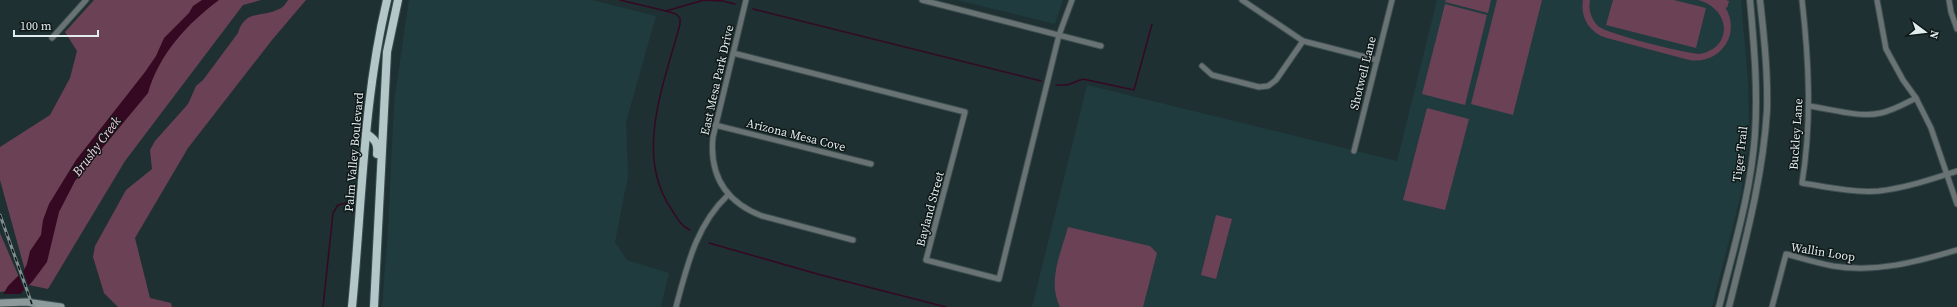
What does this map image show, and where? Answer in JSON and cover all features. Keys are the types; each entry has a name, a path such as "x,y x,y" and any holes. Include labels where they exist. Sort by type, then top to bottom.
{"highway":[{"name":"Palm Valley Boulevard","path":"352,307 375,55 387,0"},
{"name":"Palm Valley Boulevard","path":"374,307 387,52 398,0"},
{"path":"367,134 375,139 378,146 376,205 380,212"}],"main road":[{"path":"0,303 26,302 60,307"}],"street":[{"path":"52,38 86,0"},
{"name":"East Mesa Park Drive","path":"746,0 715,125 712,158 718,175 728,195 736,203 762,216 853,240"},
{"path":"922,0 1101,46"},
{"name":"Bayland Street","path":"733,54 966,112 926,260 999,279 1037,130 1059,35 1072,0"},
{"path":"1242,0 1303,40 1377,60"},
{"name":"Shotwell Lane","path":"1354,151 1392,0"},
{"name":"Tiger Trail","path":"1719,307 1744,208 1751,170 1755,134 1756,71 1750,0"},
{"name":"Tiger Trail","path":"1729,307 1754,208 1764,138 1767,75 1760,0"},
{"name":"Buckley Lane","path":"1802,0 1809,106 1808,146 1802,183 1850,190 1879,191 1909,185 1957,171"},
{"path":"1877,0 1886,49 1903,80 1916,98 1931,128 1957,204"},
{"path":"1949,0 1951,12 1957,29"},
{"path":"1202,66 1212,75 1259,86 1268,86 1276,80 1303,40"},
{"path":"1809,106 1858,113 1880,114 1895,109 1916,98"},
{"name":"Arizona Mesa Cove","path":"715,125 871,164"},
{"path":"676,307 686,270 699,234 708,218 728,195"},
{"name":"Wallin Loop","path":"1772,307 1786,254 1833,266 1862,268 1906,264 1957,250"}],"shaded area":[{"path":"94,0 261,0 243,5 125,161 48,289 29,285 0,180 0,147 50,115 70,78 77,51 65,32"},
{"path":"288,0 306,0 272,40 188,148 135,238 150,298 171,303 172,307 118,307 104,293 93,257 95,246 126,190 152,169 150,150 155,141 188,104 196,86 203,80 238,33 245,20 255,15 273,12 284,5"},
{"path":"409,0 592,0 656,16 626,122 628,176 615,242 627,260 669,273 661,307 382,307 388,230 394,102"},
{"path":"957,0 1063,0 1055,24"},
{"path":"1437,0 1741,0 1748,80 1749,130 1741,194 1712,307 1032,307 1087,85 1397,161"},
{"path":"1446,0 1491,0 1488,13 1445,2"},
{"path":"1497,0 1542,0 1513,115 1471,104"},
{"path":"1583,0 1590,0 1589,7 1592,17 1598,26 1604,29 1615,34 1646,43 1699,54 1710,51 1718,45 1723,37 1724,28 1722,20 1717,12 1709,5 1698,0 1726,0 1729,1 1727,8 1725,7 1730,17 1731,27 1729,37 1725,46 1710,58 1689,60 1601,36 1591,29 1585,19 1582,7"},
{"path":"1613,0 1674,0 1706,8 1696,48 1606,25"},
{"path":"1445,4 1487,15 1465,105 1422,94"},
{"path":"1427,108 1469,119 1445,210 1403,200"},
{"path":"1216,215 1232,219 1216,279 1201,275"},
{"path":"1068,227 1150,246 1157,253 1143,307 1060,307 1056,297 1055,287 1056,267"},
{"path":"0,233 19,277 6,291 0,292"}],"water":[{"name":"Brushy Creek","path":"202,0 219,0 196,19 176,41 159,65 148,93 75,181 59,212 47,262 32,282 17,297 0,307 0,300 8,286 24,270 30,251 41,235 43,220 49,204 76,160 145,72 156,56 164,38 189,13 193,6"}],"pier":[{"path":"22,268 29,288 25,292 18,273"},
{"path":"1,294 23,294 12,307 0,307"}],"waterway":[{"path":"620,0 666,11 704,0 723,1 735,4"},
{"path":"753,9 1041,81"},
{"path":"666,11 676,14 680,18 680,24 667,70 656,118 653,142 655,166 661,189 672,210 682,224 690,230"},
{"path":"1056,85 1067,85 1083,79 1134,90 1152,24"},
{"path":"323,307 333,213 338,205 350,202"},
{"path":"709,243 821,275 946,307"}],"railway":[{"path":"0,215 33,307"}]}
